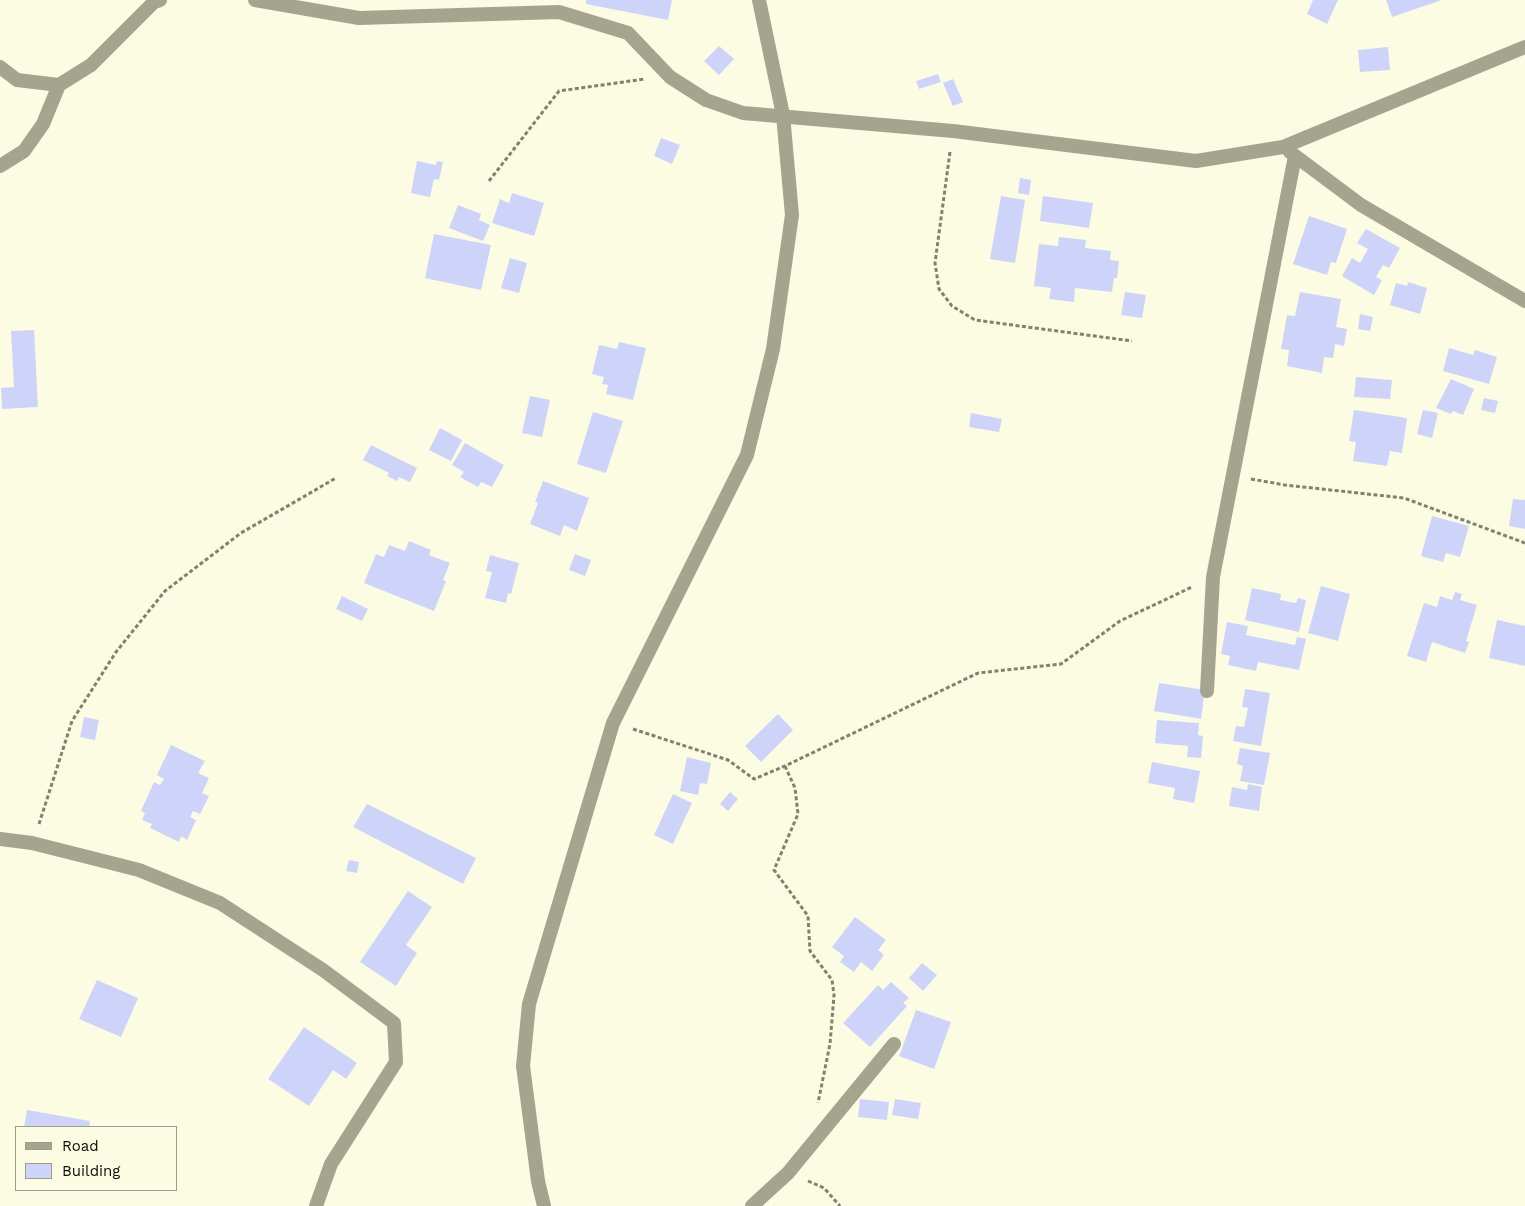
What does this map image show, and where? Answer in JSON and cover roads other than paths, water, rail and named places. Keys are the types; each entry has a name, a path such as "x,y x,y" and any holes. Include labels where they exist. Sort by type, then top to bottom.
{"street":[{"path":"0,166 24,151 43,124 59,85 91,65 154,2 160,0"},
{"path":"255,0 359,18 559,12 628,33 670,77 706,100 743,113 953,131 1196,162 1283,147 1525,47"},
{"path":"544,1206 538,1181 524,1066 529,1004 613,723 748,455 773,349 792,215 783,115 759,0"},
{"path":"0,67 17,80 59,85"},
{"path":"1283,147 1361,205 1525,301"},
{"path":"1207,690 1213,577 1269,284 1296,156"},
{"path":"0,839 32,844 139,870 220,903 323,970 394,1023 396,1062 331,1164 316,1206"},
{"path":"752,1206 788,1173 894,1044"}]}
